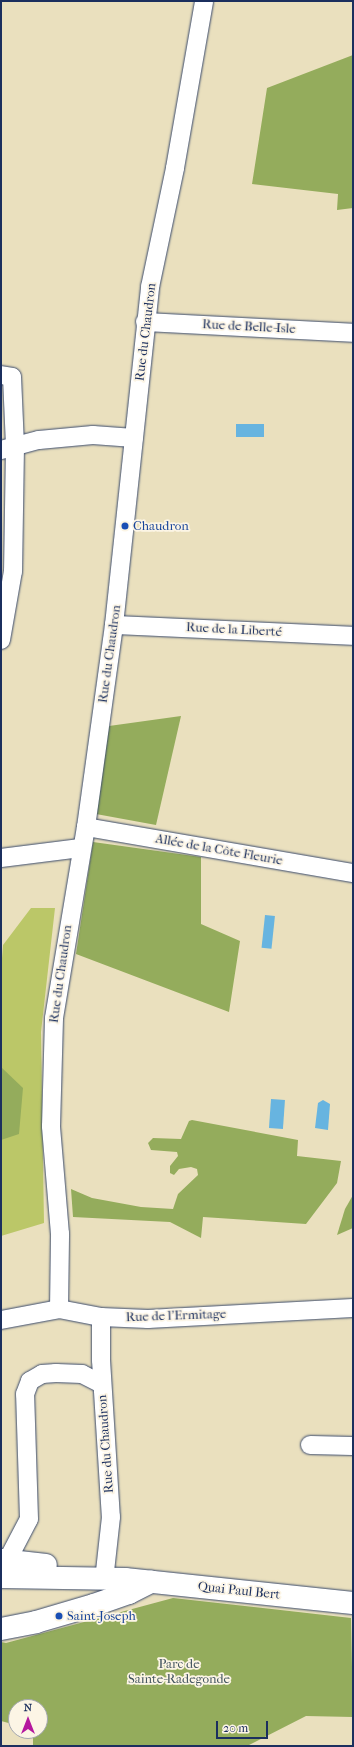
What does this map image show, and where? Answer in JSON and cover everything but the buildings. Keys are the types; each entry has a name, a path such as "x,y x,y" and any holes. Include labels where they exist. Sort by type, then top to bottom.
{"main road":[{"name":"Quai Paul Bert","path":"2,1571 105,1571 125,1579"},
{"name":"Quai Paul Bert","path":"2,1571 125,1579 353,1603"},
{"path":"1,1629 36,1622 94,1605 129,1593 151,1582"}],"street":[{"name":"Rue du Chaudron","path":"59,1309 60,1234 51,1126 54,1018 80,848 86,827 114,625 145,322 204,1"},
{"name":"Rue de Belle-Isle","path":"145,322 353,333"},
{"path":"1,374 12,377 8,448 13,502 13,571 1,640"},
{"path":"8,448 39,440 93,435 134,438"},
{"path":"1,515 13,502"},
{"name":"Rue de la Liberté","path":"114,625 353,636"},
{"name":"Allée de la Côte Fleurie","path":"86,827 353,873"},
{"path":"1,858 80,848"},
{"name":"Rue de l'Ermitage","path":"1,1320 59,1309 101,1317 148,1319 353,1308"},
{"name":"Rue du Chaudron","path":"101,1317 102,1384 111,1517 105,1571"},
{"path":"2,1571 29,1519 25,1394 30,1381 42,1374 82,1374 102,1384"},
{"path":"310,1445 353,1446"}],"green space":[{"path":"353,55 353,208 337,210 338,194 252,184 267,88"},
{"path":"181,716 156,825 96,814 109,726"},
{"path":"93,842 201,857 201,924 240,941 229,1012 76,954"},
{"path":"31,908 55,908 41,1032 44,1223 1,1236 1,971 3,945"},
{"path":"1,1067 23,1088 19,1134 1,1140"},
{"path":"192,1120 298,1140 297,1156 341,1161 337,1183 306,1224 203,1217 201,1238 170,1222 73,1217 71,1189 92,1198 141,1207 173,1209 178,1194 198,1175 197,1169 191,1167 179,1169 174,1175 170,1173 170,1166 178,1156 177,1152 151,1150 148,1143 153,1138 181,1139 189,1121"},
{"path":"353,1195 353,1228 337,1235 345,1209"},
{"name":"Parc de Sainte-Radegonde","path":"173,1598 351,1618 353,1717 306,1716 247,1746 33,1746 33,1739 48,1739 48,1699 8,1699 8,1723 1,1721 1,1642 6,1643"}],"water":[{"path":"236,424 264,424 264,437 236,437"},
{"path":"265,915 275,916 271,949 262,948"},
{"path":"271,1099 285,1100 283,1129 269,1128"},
{"path":"323,1100 330,1104 328,1130 315,1128 318,1103"}],"place":[{"name":"Chaudron","path":"125,526"},
{"name":"Saint-Joseph","path":"59,1616"}]}
